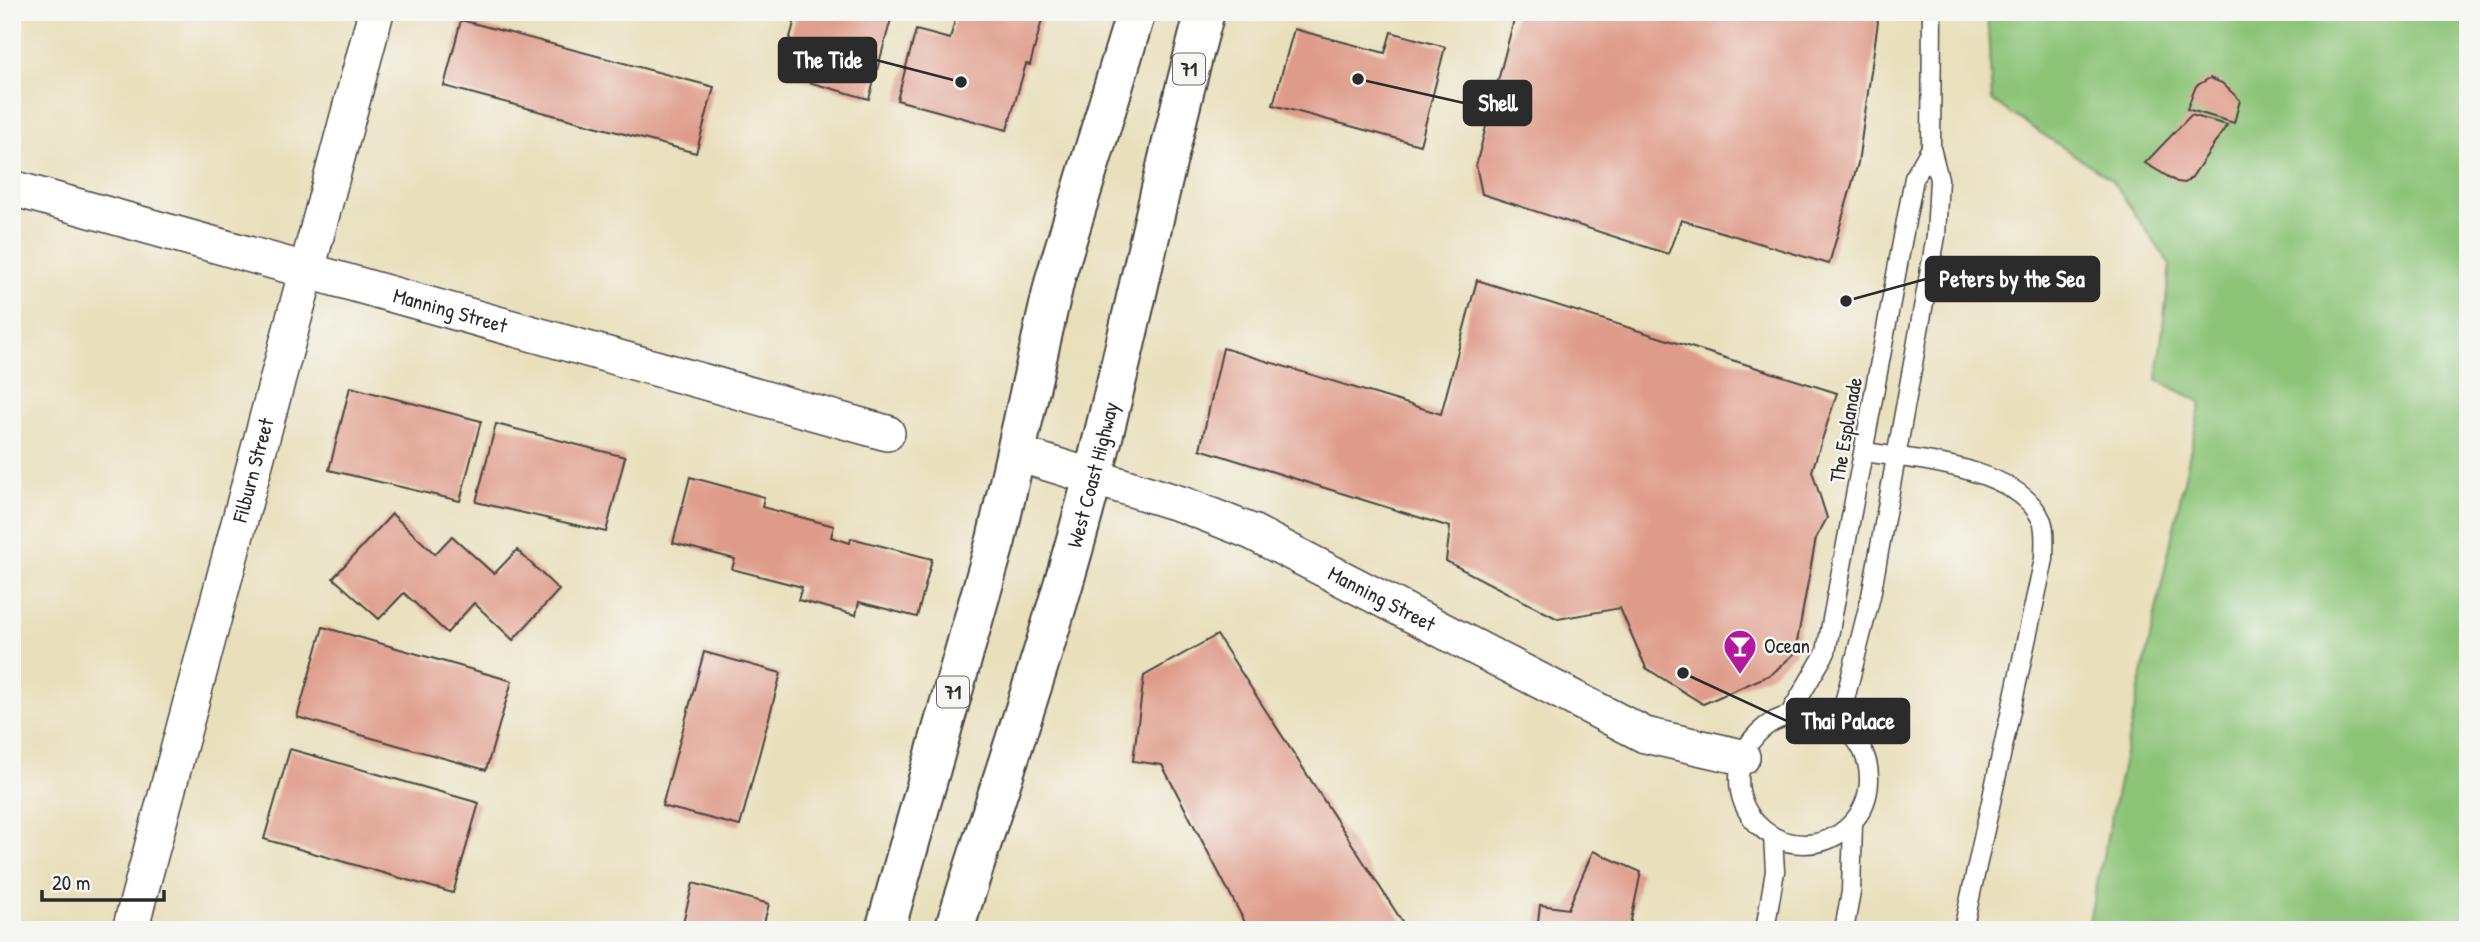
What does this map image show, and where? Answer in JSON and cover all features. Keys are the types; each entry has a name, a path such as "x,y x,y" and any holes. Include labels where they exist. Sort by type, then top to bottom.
{"highway":[{"name":"71","path":"885,930 996,540 1055,279 1136,12"},
{"name":"West Coast Highway","path":"954,930 1070,562 1093,478 1174,126 1205,12"}],"street":[{"name":"Filburn Street","path":"130,930 376,12"},
{"name":"Manning Street","path":"12,188 887,433"},
{"name":"Manning Street","path":"1015,453 1184,505 1252,532 1645,735 1742,757"}],"lane":[{"name":"The Esplanade","path":"1839,723 1871,596 1936,236 1939,179 1931,148 1932,12"},
{"name":"The Esplanade","path":"1789,715 1826,652 1914,178 1931,148"},
{"path":"1865,452 1983,474 2023,494 2043,522 2045,559 1963,930"},
{"path":"1806,713 1839,723 1859,744 1870,770 1870,789 1864,808 1853,823 1836,837 1815,844 1793,844 1773,837 1758,826 1747,811 1740,794 1738,776 1742,757 1753,738 1769,723 1789,715 1806,713"},
{"path":"1844,930 1851,892 1853,823"},
{"path":"1765,930 1775,871 1773,837"}],"green space":[{"path":"1987,12 2468,12 2468,930 2087,930 2201,402 2157,380 2170,265 2111,179 1992,101"}],"building":[{"path":"797,12 893,12 869,99 780,74"},
{"path":"957,12 1044,12 1030,65 1026,64 1007,130 897,100 916,30 950,39"},
{"path":"1516,12 1873,12 1878,22 1858,163 1829,264 1681,220 1668,254 1482,194 1476,165"},
{"path":"461,20 714,87 696,153 444,86"},
{"path":"1294,29 1385,53 1391,32 1445,47 1420,145 1273,105"},
{"path":"2210,78 2222,83 2240,100 2234,123 2187,109 2196,86"},
{"path":"2191,115 2227,125 2192,177 2185,183 2177,182 2145,163"},
{"path":"1477,280 1837,393 1812,471 1827,518 1816,538 1795,653 1772,674 1703,704 1646,668 1620,608 1558,619 1446,561 1450,527 1200,449 1223,348 1441,414"},
{"path":"350,387 481,421 460,501 329,470"},
{"path":"496,424 625,457 606,532 476,502"},
{"path":"690,477 764,497 762,507 834,526 831,537 850,543 851,538 932,559 917,617 859,602 856,615 798,600 802,587 732,569 735,559 673,543"},
{"path":"392,514 435,554 452,536 494,574 517,550 559,590 513,640 474,603 447,633 404,593 379,619 333,578"},
{"path":"323,627 512,681 486,770 297,717"},
{"path":"1217,635 1407,929 1249,930 1162,765 1133,761 1144,676"},
{"path":"704,652 781,673 740,826 662,806"},
{"path":"290,749 479,803 453,893 264,839"},
{"path":"1593,851 1641,872 1629,930 1537,930 1540,905 1568,909"},
{"path":"693,883 769,904 762,930 681,930"}],"place":[{"name":"Shell","path":"1358,79"},
{"name":"The Tide","path":"961,82"},
{"name":"Peters by the Sea","path":"1846,301"},
{"name":"Thai Palace","path":"1683,673"},
{"name":"Ocean","path":"1740,676"}]}
